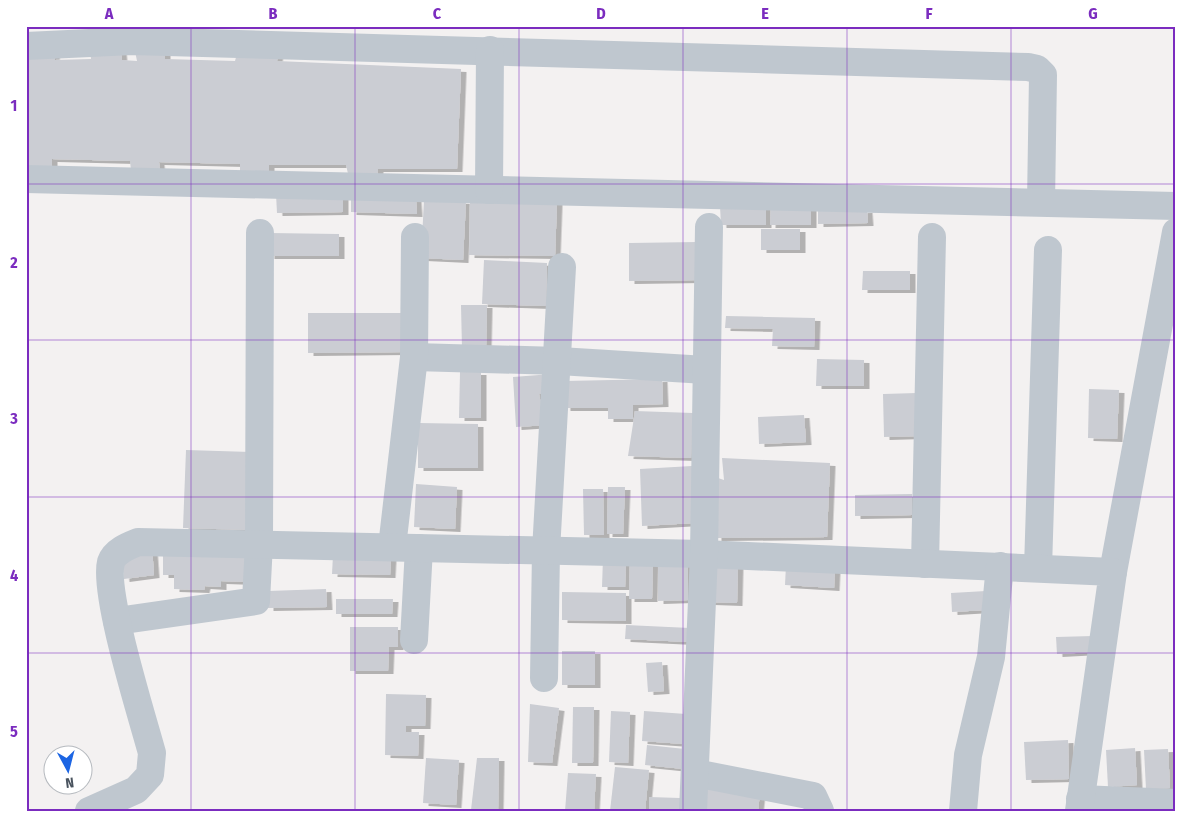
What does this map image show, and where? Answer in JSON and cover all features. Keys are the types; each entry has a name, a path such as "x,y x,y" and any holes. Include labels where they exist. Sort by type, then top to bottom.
{"street":[{"path":"26,46 132,41 1028,67 1037,69 1043,75 1041,202"},
{"path":"488,190 490,50"},
{"path":"26,179 1176,206"},
{"path":"693,811 704,554 709,227"},
{"path":"1176,232 1113,572 1079,805 1176,803"},
{"path":"117,621 256,601 259,543 260,233"},
{"path":"392,547 414,357 415,237"},
{"path":"925,564 932,237"},
{"path":"1038,568 1048,250"},
{"path":"544,678 546,550 559,361 562,267"},
{"path":"414,357 559,361 706,370"},
{"path":"88,811 136,790 150,775 152,753 117,621 110,578 112,560 121,549 138,542 259,543 704,554 1113,572"},
{"path":"414,640 418,548"},
{"path":"963,811 968,755 991,657 1000,566"},
{"path":"696,773 813,796 820,811"}],"building":[{"path":"53,46 55,60 91,59 90,49 121,49 122,60 137,61 135,51 165,50 165,59 235,61 238,50 278,52 277,61 461,69 457,169 378,169 377,178 349,178 346,165 269,165 269,173 240,173 240,164 159,162 160,172 131,170 130,161 52,159 52,170 26,168 26,48"},
{"path":"343,193 343,212 277,213 276,194"},
{"path":"351,199 416,199 417,214 351,212"},
{"path":"424,200 466,201 463,260 421,258"},
{"path":"470,201 557,202 555,256 469,255"},
{"path":"720,206 766,206 766,225 721,225"},
{"path":"771,206 811,207 811,225 770,225"},
{"path":"867,210 868,223 818,224 818,211"},
{"path":"761,229 800,229 800,250 761,250"},
{"path":"269,233 339,234 339,256 269,256"},
{"path":"698,242 698,280 629,281 629,243"},
{"path":"484,260 547,263 546,306 482,304"},
{"path":"863,271 910,271 910,290 862,290"},
{"path":"461,305 487,305 486,349 462,349"},
{"path":"308,313 404,313 404,352 308,353"},
{"path":"726,316 815,318 814,347 772,346 773,329 725,328"},
{"path":"817,359 864,360 864,386 816,386"},
{"path":"460,372 481,372 481,418 459,418"},
{"path":"552,374 553,393 539,394 540,400 547,399 547,425 516,427 513,377"},
{"path":"662,379 663,404 633,405 633,419 608,419 608,408 565,408 564,381"},
{"path":"1089,389 1119,390 1117,439 1088,438"},
{"path":"917,393 918,436 884,437 883,394"},
{"path":"635,411 693,413 691,458 628,456"},
{"path":"804,415 806,442 759,444 758,417"},
{"path":"418,423 478,424 478,468 418,468"},
{"path":"186,450 251,452 248,530 183,528"},
{"path":"722,458 830,463 827,537 716,538 715,477 724,480"},
{"path":"692,466 695,523 642,526 640,469"},
{"path":"416,484 457,487 455,529 414,527"},
{"path":"608,487 625,487 623,534 607,534"},
{"path":"583,489 603,489 604,535 584,535"},
{"path":"912,494 912,515 855,516 855,495"},
{"path":"163,545 251,546 250,582 221,581 221,587 205,586 204,590 174,589 174,575 163,575"},
{"path":"152,547 154,575 124,579 122,553"},
{"path":"333,555 391,556 390,575 332,574"},
{"path":"603,558 626,558 625,587 602,587"},
{"path":"630,560 653,560 652,599 629,599"},
{"path":"658,560 688,561 688,600 658,601"},
{"path":"710,560 738,561 737,603 709,602"},
{"path":"786,565 835,568 834,588 785,585"},
{"path":"326,589 327,607 268,608 268,591"},
{"path":"986,591 986,610 952,612 951,593"},
{"path":"562,592 626,593 626,621 562,620"},
{"path":"336,599 393,599 392,614 336,614"},
{"path":"626,625 690,628 689,642 625,639"},
{"path":"350,627 398,627 398,647 389,647 388,671 350,671"},
{"path":"1093,636 1094,652 1057,654 1056,637"},
{"path":"562,651 595,651 595,685 562,685"},
{"path":"662,662 664,691 648,692 646,663"},
{"path":"386,694 426,695 425,726 406,726 406,732 419,732 418,756 385,755"},
{"path":"530,704 559,708 552,763 528,762"},
{"path":"573,707 594,707 593,763 572,763"},
{"path":"611,711 630,712 628,763 609,762"},
{"path":"644,711 686,714 684,744 642,741"},
{"path":"1068,740 1069,779 1026,780 1024,742"},
{"path":"647,745 685,749 684,769 645,765"},
{"path":"1135,748 1137,785 1108,787 1106,750"},
{"path":"1168,749 1170,788 1146,789 1144,750"},
{"path":"1173,752 1176,752 1176,784 1174,784"},
{"path":"426,758 459,760 456,805 423,803"},
{"path":"477,758 499,758 498,811 471,810"},
{"path":"615,767 649,770 645,811 610,811"},
{"path":"568,773 596,774 594,811 565,811"},
{"path":"703,787 760,792 758,811 701,810"},
{"path":"649,797 680,798 681,811 649,811"}]}
